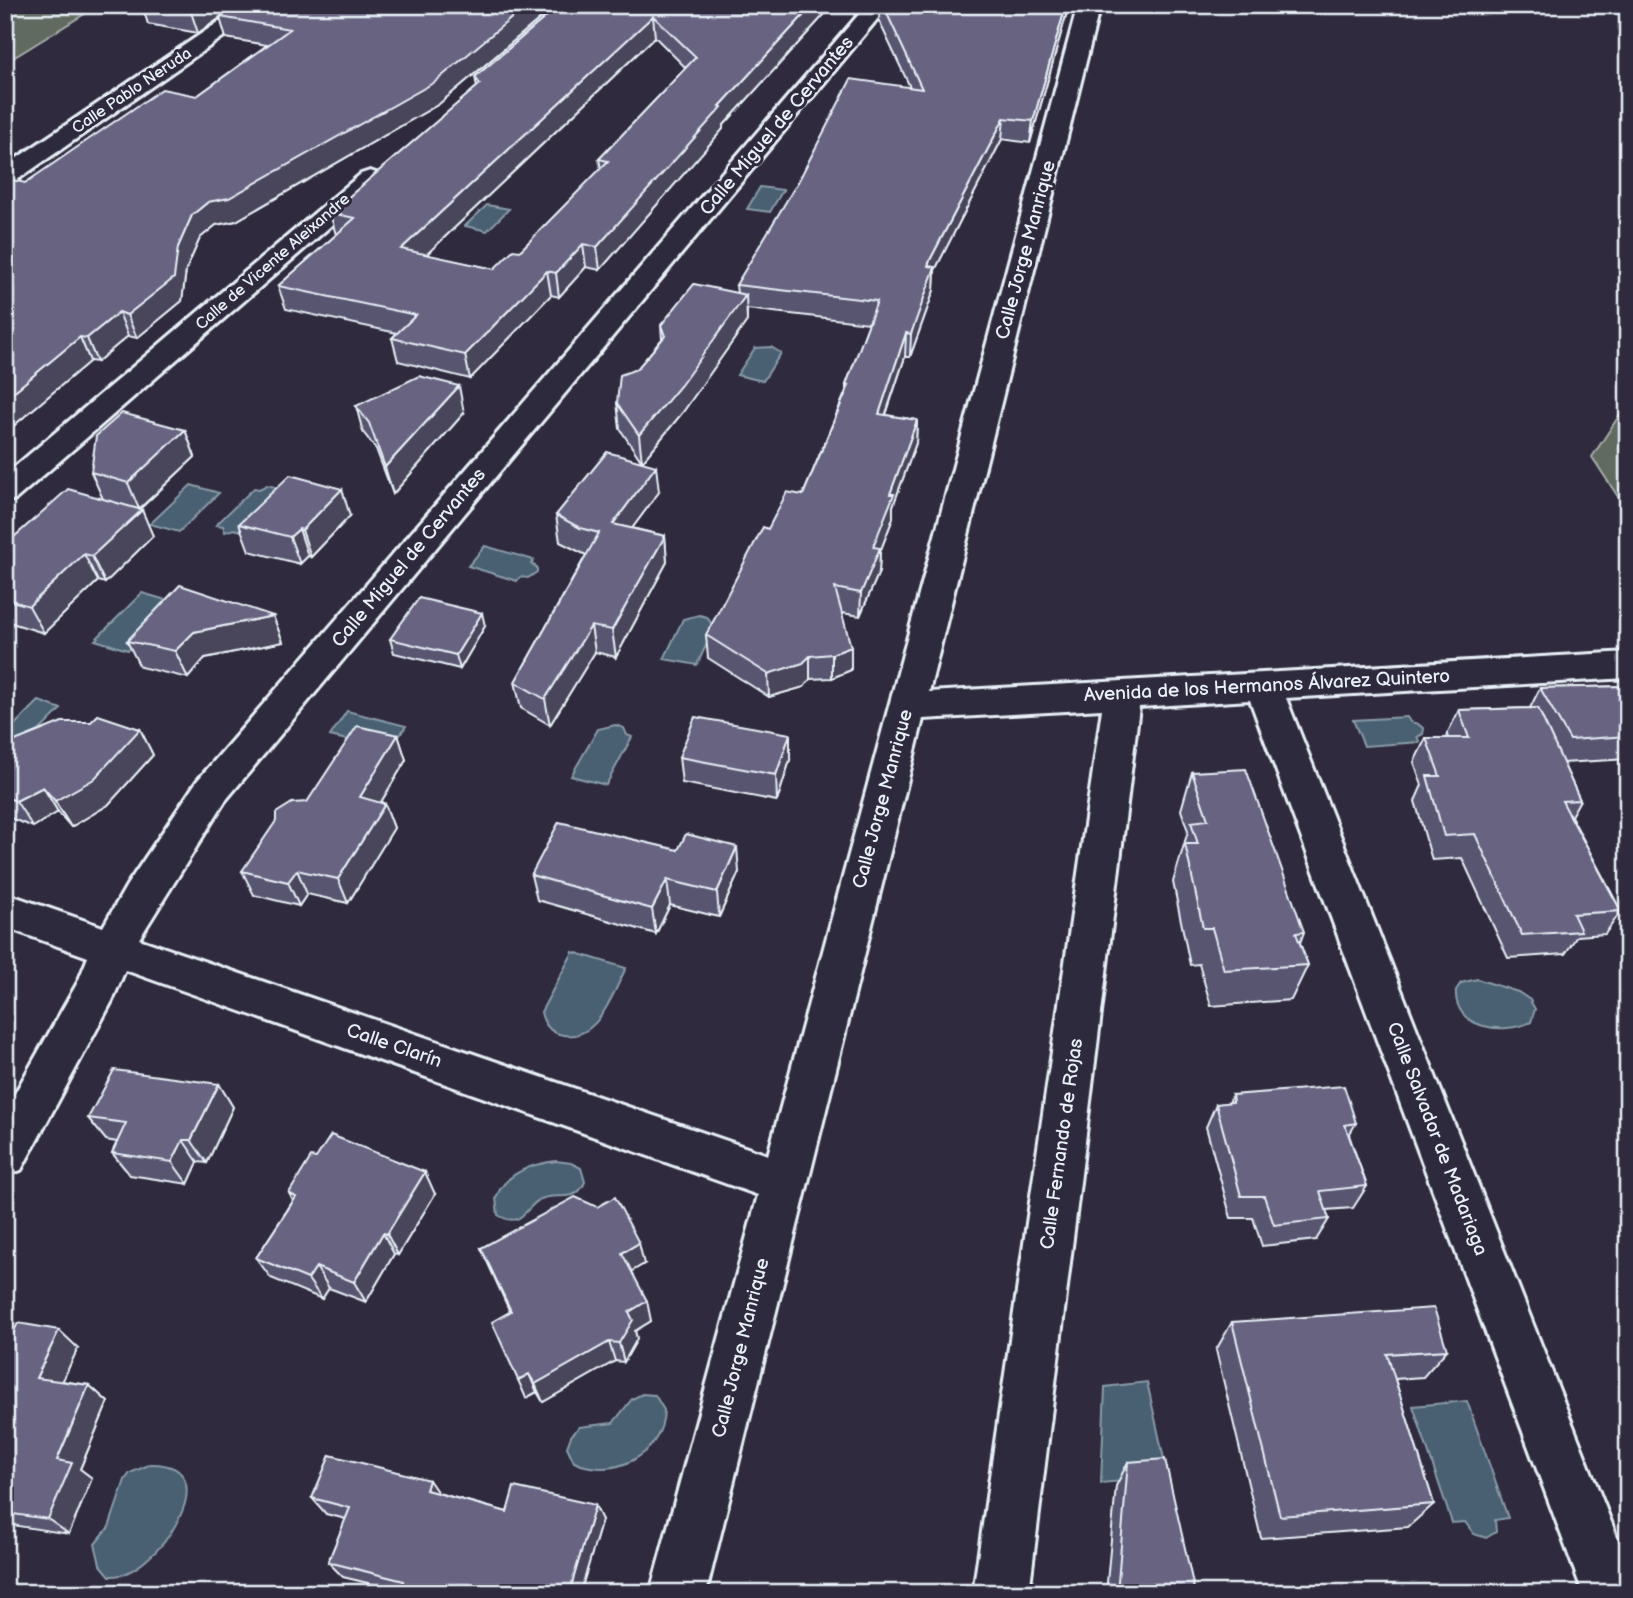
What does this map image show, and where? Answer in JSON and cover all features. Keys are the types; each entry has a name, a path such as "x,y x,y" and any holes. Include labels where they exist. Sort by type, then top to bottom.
{"street":[{"name":"Calle Pablo Neruda","path":"5,177 259,5"},
{"name":"Calle Miguel de Cervantes","path":"5,1155 96,988 113,947 141,897 211,791 879,5"},
{"name":"Calle Jorge Manrique","path":"678,1593 1089,5"},
{"name":"Calle de Vicente Aleixandre","path":"5,492 394,159"},
{"name":"Avenida de los Hermanos Álvarez Quintero","path":"907,707 1628,665"},
{"name":"Calle Salvador de Madariaga","path":"1263,686 1611,1593"},
{"name":"Calle Fernando de Rojas","path":"1001,1593 1122,694"},
{"name":"Calle Clarín","path":"5,910 783,1182"}],"green space":[{"path":"5,5 99,5 5,63"},
{"path":"1628,402 1628,512 1592,457"}],"water":[{"path":"760,187 783,190 770,212 747,209"},
{"path":"487,205 509,209 487,231 465,226"},
{"path":"771,347 781,353 763,381 737,375 755,348"},
{"path":"191,485 219,493 179,532 150,524"},
{"path":"267,485 275,487 278,495 241,531 234,529 225,532 223,526 216,525 254,488"},
{"path":"485,546 534,560 531,564 537,567 537,572 528,578 520,577 517,581 468,566"},
{"path":"142,593 173,602 128,650 95,640"},
{"path":"699,615 716,624 697,665 664,659 683,619"},
{"path":"39,701 61,709 22,748 5,742 5,734"},
{"path":"347,711 406,726 390,750 330,736"},
{"path":"1407,717 1410,722 1424,729 1423,734 1417,737 1420,742 1364,746 1353,720"},
{"path":"615,725 624,728 627,735 632,737 606,785 571,776 598,729"},
{"path":"573,952 626,968 601,1016 582,1033 570,1036 550,1029 541,1012"},
{"path":"1477,979 1518,992 1530,1000 1535,1009 1531,1022 1520,1026 1494,1028 1471,1021 1457,1003 1456,990 1461,983"},
{"path":"556,1161 571,1163 581,1168 585,1182 581,1189 571,1195 541,1199 513,1220 498,1215 496,1198 506,1182 529,1167"},
{"path":"1147,1382 1168,1477 1101,1483 1105,1387"},
{"path":"642,1394 655,1395 664,1410 655,1440 645,1451 619,1466 589,1467 574,1462 567,1447 571,1436 579,1427 613,1423 632,1399"},
{"path":"1467,1401 1508,1518 1495,1520 1496,1532 1486,1538 1474,1534 1465,1522 1452,1523 1413,1406"},
{"path":"151,1464 175,1469 185,1482 186,1500 178,1521 164,1542 146,1560 128,1572 110,1576 100,1564 95,1544 109,1527 125,1480 130,1473"}],"building":[{"path":"155,5 201,5 191,12"},
{"path":"237,5 527,5 435,82 229,198 208,202 192,215 178,247 174,278 127,315 119,312 87,338 80,337 5,399 5,178 25,183 162,89 197,96 290,29 220,17"},
{"path":"560,5 813,5 720,106 722,107 597,247 583,244 556,273 547,271 465,355 392,338 416,315 278,286 355,218 330,213 480,84 475,77","holes":["653,16 696,57 599,159 608,161 520,251 513,250 494,269 401,249"]},
{"path":"883,5 1066,5 1033,121 1004,118 930,260 928,266 935,267 911,334 906,333 879,414 917,420 890,494 894,494 873,547 880,548 861,593 835,588 851,647 832,654 810,656 803,663 768,674 706,635 763,527 768,529 787,492 803,495 849,385 846,385 877,301 736,285 799,180 851,79 922,89"},
{"path":"694,284 746,295 681,385 639,435 617,403 620,375 637,369 665,336 661,325"},
{"path":"419,376 459,386 385,467 369,423 356,406"},
{"path":"122,413 185,430 128,483 91,472 96,436"},
{"path":"607,452 656,466 613,524 665,536 612,630 591,626 545,699 515,682 599,533 580,528 556,515"},
{"path":"290,475 342,489 302,530 299,529 290,537 239,524"},
{"path":"68,489 142,510 92,556 84,554 29,606 5,599 5,545"},
{"path":"180,585 273,616 194,632 175,651 127,641"},
{"path":"419,598 482,613 456,655 390,639"},
{"path":"1628,686 1628,736 1570,740 1540,688"},
{"path":"1538,708 1580,800 1562,801 1621,911 1573,914 1581,931 1522,935 1475,834 1444,836 1427,776 1440,776 1426,738 1469,738 1459,710"},
{"path":"98,715 140,729 94,779 55,801 43,787 16,801 5,797 5,745 62,722 91,722"},
{"path":"695,717 790,734 776,775 679,757"},
{"path":"357,726 398,735 360,797 385,804 338,879 297,870 288,882 242,871 276,821 276,813 292,803 307,802"},
{"path":"1246,769 1304,932 1296,933 1308,965 1224,970 1212,928 1203,928 1185,844 1198,844 1191,822 1208,820 1192,772"},
{"path":"559,822 678,850 686,834 737,847 717,892 667,880 652,909 531,875"},
{"path":"114,1070 219,1084 191,1140 183,1140 172,1162 112,1153 126,1123 88,1118"},
{"path":"1344,1086 1356,1123 1345,1125 1367,1186 1320,1191 1329,1219 1274,1225 1264,1196 1241,1196 1216,1104 1233,1102 1232,1095"},
{"path":"331,1135 425,1172 387,1234 383,1233 354,1282 316,1267 308,1279 256,1258 296,1197 289,1193 311,1157 316,1158"},
{"path":"575,1197 597,1207 615,1197 639,1243 622,1253 647,1301 629,1312 633,1320 619,1343 609,1342 535,1384 529,1374 518,1380 492,1322 511,1311 481,1248"},
{"path":"1434,1308 1447,1350 1387,1354 1434,1504 1280,1516 1232,1322"},
{"path":"18,1323 59,1330 36,1378 89,1385 57,1460 72,1463 48,1519 5,1513 5,1348"},
{"path":"330,1455 429,1480 426,1490 507,1512 514,1487 595,1505 569,1593 401,1593 404,1581 328,1562 350,1508 312,1498"},
{"path":"1165,1459 1195,1593 1117,1593 1128,1462"}]}
